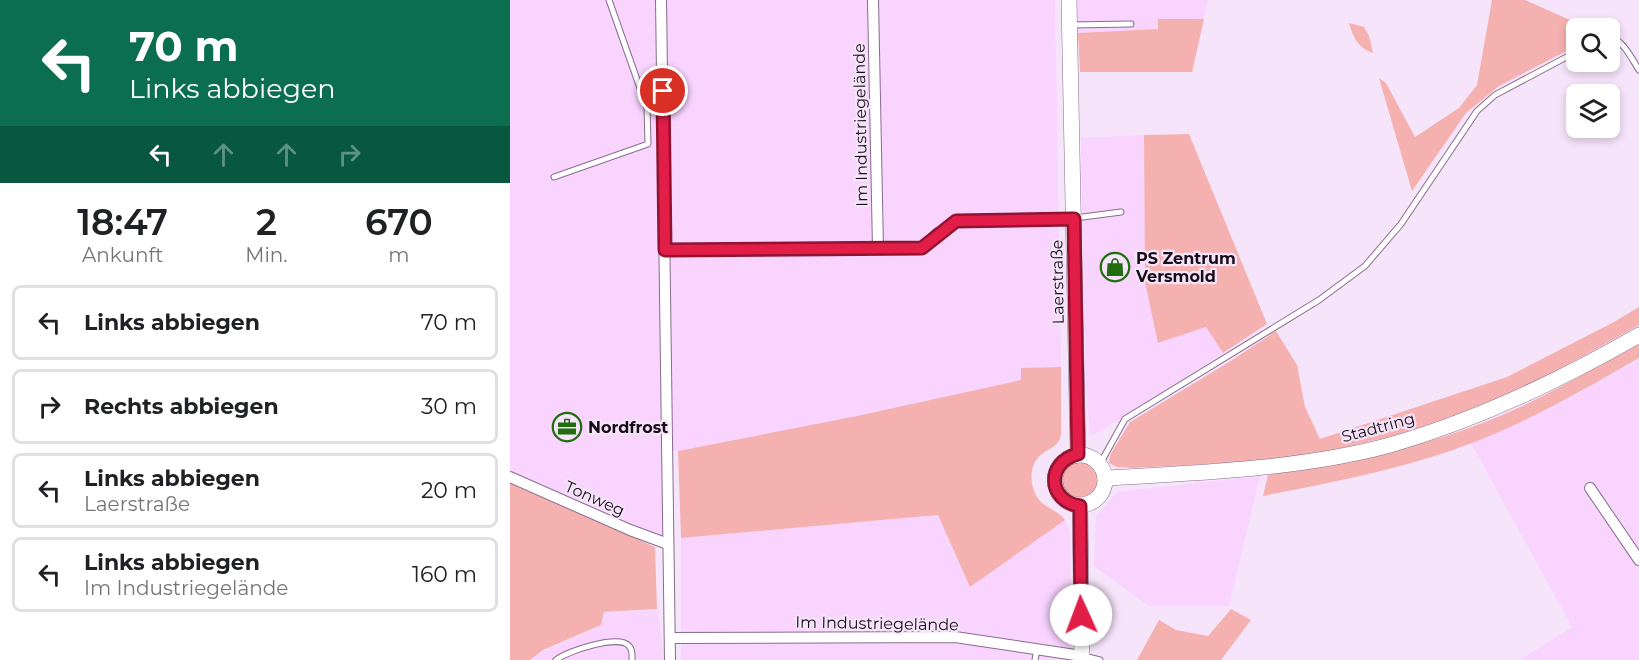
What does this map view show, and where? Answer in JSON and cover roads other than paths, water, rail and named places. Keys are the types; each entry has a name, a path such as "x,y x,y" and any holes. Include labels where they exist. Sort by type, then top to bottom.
{"main road":[{"name":"Laerstraße","path":"1069,0 1078,454"},
{"name":"Stadtring","path":"1106,478 1290,464 1389,445 1503,404 1639,335"},
{"path":"1078,454 1091,457 1100,464 1106,478 1098,498 1090,504 1080,506 1073,505 1061,497 1055,484 1057,468 1062,461 1078,454"},
{"path":"1080,506 1082,658"}],"street":[{"path":"661,0 670,660"},
{"name":"Im Industriegelände","path":"873,0 878,249"},
{"path":"1027,220 1074,219"},
{"path":"665,250 922,248 938,233"},
{"name":"Tonweg","path":"510,477 630,530 668,544"},
{"path":"1590,489 1639,560"},
{"name":"Im Industriegelände","path":"670,638 955,637 1036,655 1082,658"}],"lane":[{"path":"554,177 648,144 647,108 609,0"},
{"path":"1069,25 1131,24"},
{"path":"1620,43 1639,70"},
{"path":"1100,464 1125,419 1319,300 1365,266 1401,224 1477,111 1495,95 1566,57"},
{"path":"1074,219 1121,212"},
{"path":"938,233 956,221 1027,220"},
{"path":"556,660 576,649 615,643 626,643 632,651 632,660"},
{"path":"1082,658 1100,660"}],"place":[{"name":"PS Zentrum Versmold","path":"1115,267"},
{"name":"Nordfrost","path":"567,427"}]}
